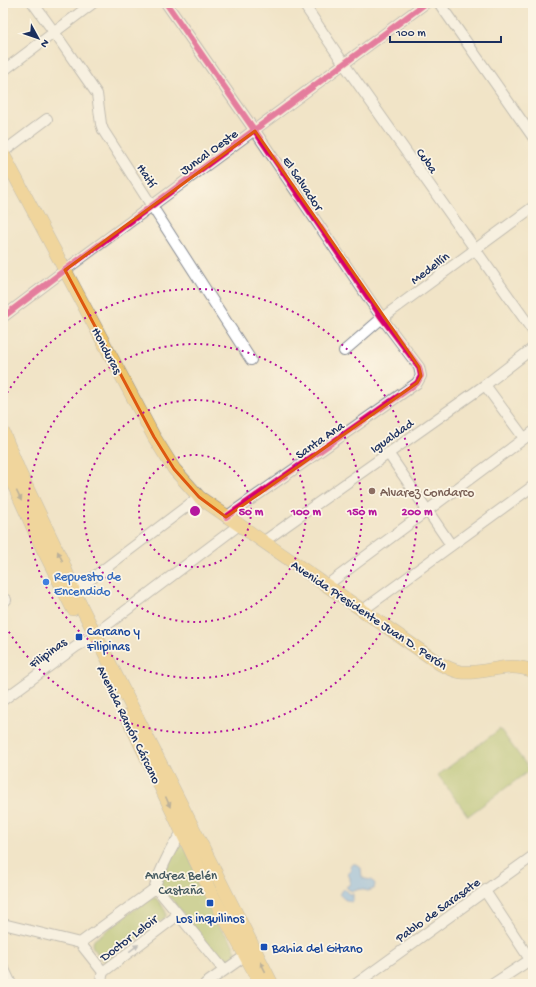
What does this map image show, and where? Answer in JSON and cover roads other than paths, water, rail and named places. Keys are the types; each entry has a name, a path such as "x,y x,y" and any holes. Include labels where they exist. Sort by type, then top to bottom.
{"main road":[{"name":"Honduras","path":"3,153 154,437 174,469 199,497 239,525"},
{"path":"3,432 19,471 63,563 91,637"},
{"name":"Avenida Ramón Cárcano","path":"3,461 6,480 161,764 210,891 261,984"},
{"name":"Avenida Presidente Juan D. Perón","path":"239,525 440,664 461,672 472,672 510,666 533,671"},
{"name":"Avenida Ramón Cárcano","path":"91,637 131,724 187,830 225,892 272,984"}],"street":[{"name":"Haití","path":"33,3 97,94 103,130 251,360"},
{"path":"3,71 94,3"},
{"name":"El Salvador","path":"166,3 382,318 419,367 421,376"},
{"name":"Cuba","path":"303,3 344,64 533,331"},
{"name":"Juncal Oeste","path":"3,318 65,270 255,131 426,3"},
{"path":"439,3 533,137"},
{"path":"3,153 47,119"},
{"name":"Medellín","path":"344,351 382,318 533,207"},
{"name":"Igualdad","path":"263,542 485,385 533,348"},
{"name":"Santa Ana","path":"226,517 417,383 421,376"},
{"path":"485,385 524,438"},
{"path":"327,585 533,432"},
{"path":"388,453 451,545"},
{"path":"363,610 533,486"},
{"path":"74,592 199,497"},
{"path":"91,637 239,525"},
{"name":"Filipinas","path":"3,700 91,637"},
{"path":"80,943 154,888 175,843 187,830"},
{"name":"Pablo de Sarasate","path":"356,984 533,856"},
{"path":"154,888 160,891 224,970"},
{"path":"485,891 532,961 493,984"},
{"name":"Doctor Leloir","path":"100,984 103,972 178,915"},
{"path":"3,924 80,943 103,972"},
{"path":"205,984 246,956"},
{"path":"3,967 11,984"}],"water":[{"path":"352,864 356,864 361,868 362,877 372,880 375,884 374,889 368,891 360,889 353,891 346,887 350,884 348,874 351,871 350,867"},
{"path":"344,889 349,894 353,894 353,901 351,902 344,899 339,894"}],"place":[{"name":"Alvarez Condarco","path":"372,491"},
{"name":"Repuesto de Encendido","path":"46,582"},
{"name":"Carcano y Filipinas","path":"79,637"},
{"name":"Los inquilinos","path":"210,903"},
{"name":"Bahia del Gitano","path":"264,947"}],"park label":[{"name":"Andrea Belén Castaña","path":"181,882"}]}
